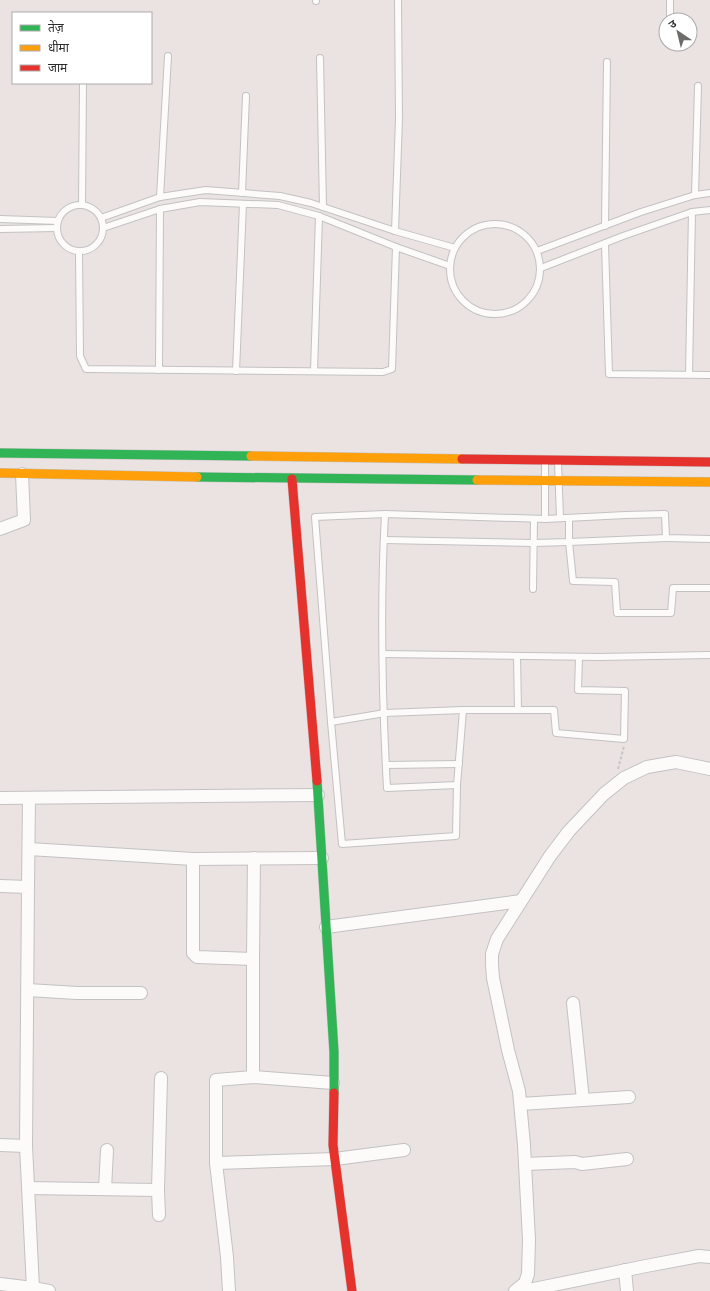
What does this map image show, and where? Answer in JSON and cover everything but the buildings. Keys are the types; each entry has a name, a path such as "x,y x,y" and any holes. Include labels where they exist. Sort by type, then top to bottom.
{"street":[{"path":"0,453 710,462"},
{"path":"0,473 292,479 710,482"},
{"path":"0,529 24,520 22,474"},
{"path":"292,479 318,794 334,1052 333,1145 352,1291"},
{"path":"515,1291 525,1283 528,1274 529,1240 519,1091 508,1050 493,978 492,954 497,939 550,856 569,831 604,794 624,778 647,767 676,762 710,769"},
{"path":"0,798 318,794"},
{"path":"29,798 26,1146 33,1288"},
{"path":"29,849 193,858 322,858"},
{"path":"193,858 193,953 197,956 253,959"},
{"path":"253,1077 254,858"},
{"path":"0,886 28,887"},
{"path":"326,927 521,901"},
{"path":"28,990 77,993 141,993"},
{"path":"573,1002 583,1100"},
{"path":"228,1291 227,1258 216,1163 216,1080 253,1077 334,1083"},
{"path":"159,1214 158,1190 161,1078"},
{"path":"520,1104 629,1097"},
{"path":"0,1145 26,1146"},
{"path":"105,1189 107,1150"},
{"path":"216,1163 335,1160 404,1150"},
{"path":"525,1164 575,1162 582,1164 627,1159"},
{"path":"28,1188 158,1190"},
{"path":"524,1291 699,1256 710,1258"},
{"path":"625,1270 627,1291"},
{"path":"0,1284 49,1291"}],"lane":[{"path":"396,231 399,119 398,0"},
{"path":"670,0 670,12"},
{"path":"160,197 168,56"},
{"path":"320,58 323,207"},
{"path":"605,226 607,62"},
{"path":"82,205 84,84"},
{"path":"695,195 698,86"},
{"path":"242,192 246,96"},
{"path":"101,218 160,197 206,190 242,192 280,196 323,207 396,231 455,248"},
{"path":"537,251 641,212 695,195 710,194"},
{"path":"103,228 160,209 200,202 278,205 319,216 396,247 450,266"},
{"path":"236,371 243,204"},
{"path":"82,205 89,206 96,210 101,218 103,228 101,238 97,244 90,249 79,251 68,248 62,242 58,236 57,228 58,220 67,209 82,205"},
{"path":"159,370 160,209"},
{"path":"541,268 692,212 710,210"},
{"path":"689,374 692,212"},
{"path":"314,371 319,216"},
{"path":"0,219 58,220"},
{"path":"488,224 502,224 516,228 527,236 537,251 540,261 541,273 538,285 532,297 522,306 511,312 498,315 486,314 473,309 463,302 455,291 451,279 450,266 455,248 464,237 475,228 488,224"},
{"path":"0,229 57,228"},
{"path":"605,244 609,374 710,375"},
{"path":"79,251 80,356 86,369 383,372 392,369 396,247"},
{"path":"545,461 546,519"},
{"path":"558,461 560,518"},
{"path":"385,514 382,564 387,788 457,785"},
{"path":"463,710 457,785 456,836 342,844 315,517 385,514 546,519 665,514 666,538"},
{"path":"533,589 534,518"},
{"path":"569,518 569,542 573,581 615,582 618,613 672,613 673,588 710,588"},
{"path":"384,540 534,543 666,538 710,539"},
{"path":"383,654 579,657 710,655"},
{"path":"517,656 518,710"},
{"path":"331,722 385,713 463,710 554,710 556,733 624,739 625,691 578,690 579,657"},
{"path":"386,765 459,764"}],"path":[{"path":"613,787 623,751 624,739"}],"traffic: fast":[{"path":"0,453 251,456"},
{"path":"197,477 477,480"},
{"path":"317,781 334,1052 334,1093"}],"traffic: slow":[{"path":"251,456 462,459"},
{"path":"0,473 197,477"},
{"path":"477,480 710,482"}],"traffic: jam":[{"path":"462,459 710,462"},
{"path":"292,479 317,781"},
{"path":"334,1093 333,1145 352,1291"}]}
